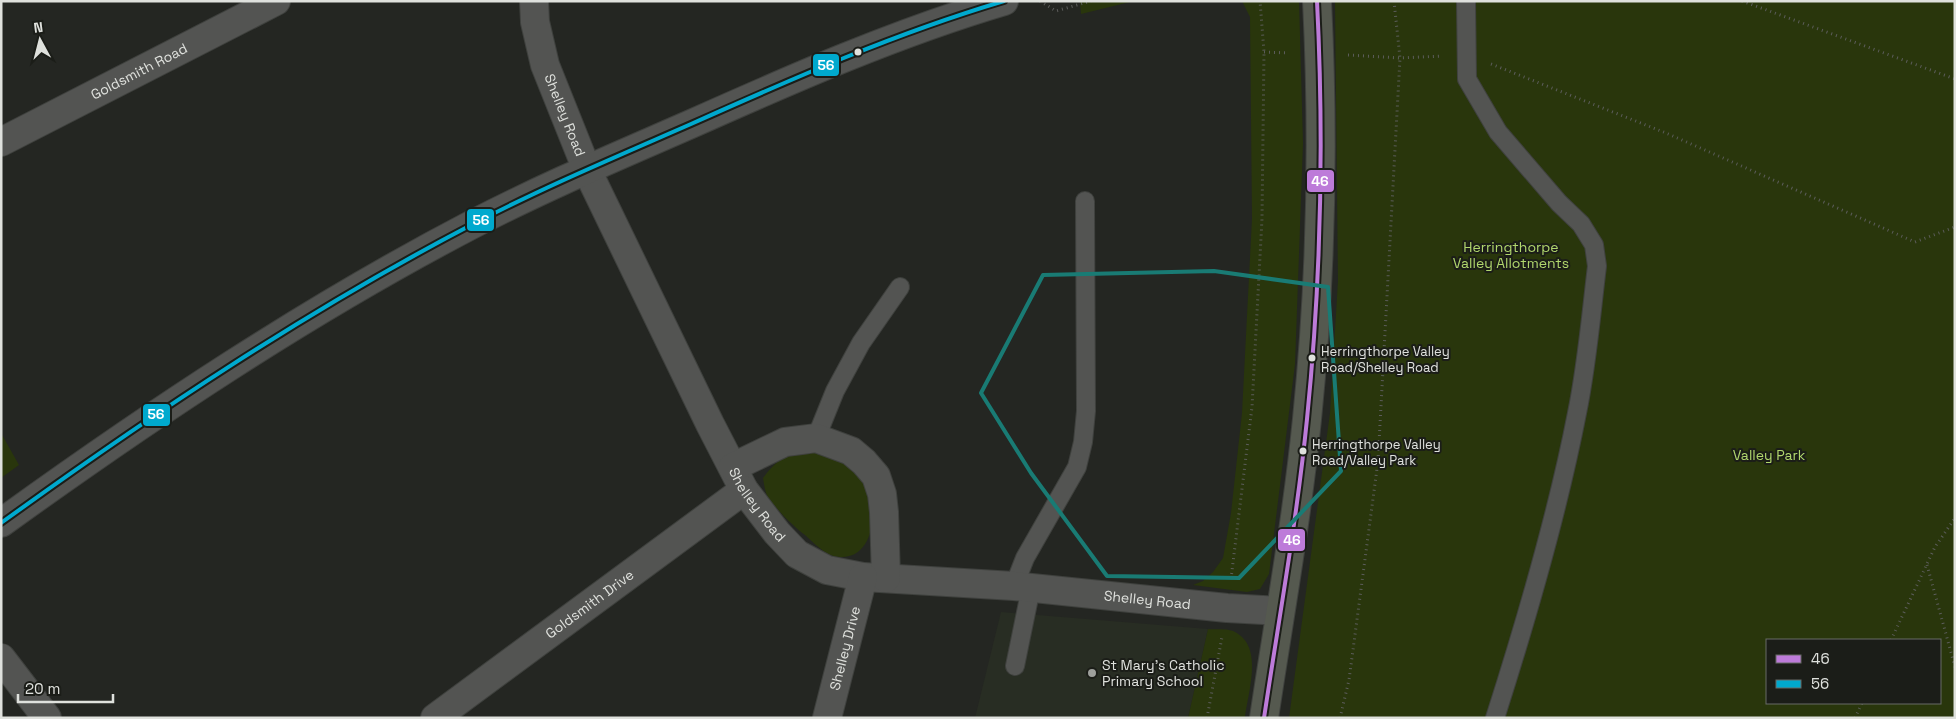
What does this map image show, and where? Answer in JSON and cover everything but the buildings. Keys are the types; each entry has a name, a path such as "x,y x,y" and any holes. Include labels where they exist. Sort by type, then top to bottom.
{"main road":[{"path":"1264,718 1293,535 1307,421 1315,326 1320,184 1320,54 1317,1"}],"street":[{"name":"Goldsmith Road","path":"1,142 276,1"},
{"name":"Shelley Road","path":"534,1 535,22 545,65 587,170 710,424 739,478 777,533 797,554 828,570 874,578 1023,587 1227,608 1280,611"},
{"path":"1,523 107,448 289,329 381,274 475,223 587,170 858,51 947,18 1004,1"},
{"path":"739,478 785,442 816,438 852,451 876,476 882,494 884,512 874,578"},
{"name":"Goldsmith Drive","path":"435,718 739,478"},
{"name":"Shelley Drive","path":"826,718 874,578"},
{"path":"1,658 46,718"}],"lane":[{"path":"1466,1 1468,79 1498,132 1559,202 1581,224 1594,245 1597,266 1578,412 1522,634 1495,718"},
{"path":"1015,666 1025,558 1077,467 1083,442 1086,411 1085,202"},
{"path":"816,438 835,391 862,343 900,287"}],"path":[{"path":"1040,1 1056,10 1091,1"},
{"path":"1207,718 1227,608 1252,407 1262,219 1264,52 1260,1"},
{"path":"1340,718 1349,680 1378,461 1400,58 1394,1"},
{"path":"1742,1 1955,79"},
{"path":"1264,52 1400,58 1467,55 1666,133 1915,242 1955,227"},
{"path":"1891,639 1934,547 1955,518"},
{"path":"1926,564 1955,667"},
{"path":"1855,718 1862,704"}],"highlighted area":[{"path":"1214,271 1328,287 1341,471 1239,578 1107,576 1031,473 981,393 1043,275"}],"shaded area":[{"name":"St Mary's Catholic Primary School","path":"1001,612 1208,629 1188,718 975,718"}],"green space":[{"path":"1080,1 1134,1 1081,14"},
{"path":"1242,1 1299,1 1303,143 1295,364 1269,574 1260,589 1247,592 1193,585 1203,581 1213,572 1223,558 1231,513 1242,413 1252,219 1250,17"},
{"name":"Valley Park","path":"1335,1 1955,1 1955,718 1289,718 1330,413 1338,281"},
{"path":"1,433 19,465 1,478"},
{"path":"805,451 829,455 843,462 855,471 867,488 871,499 872,526 862,548 853,555 840,557 830,555 821,549 775,507 767,495 763,478 768,472 776,463 786,457"},
{"path":"1208,629 1235,632 1244,639 1249,648 1252,659 1252,671 1245,718 1188,718"}],"transit line":[{"name":"56","path":"1,523 115,442 232,365 351,292 473,224 581,172 807,73 924,27 1004,1"},
{"name":"46","path":"1264,718 1298,494 1312,367 1318,263 1321,158 1317,1"}],"place":[{"name":"Herringthorpe Valley Road/Shelley Road","path":"1312,358"},
{"name":"Herringthorpe Valley Road/Valley Park","path":"1303,451"},
{"name":"St Mary's Catholic Primary School","path":"1092,673"}],"park label":[{"name":"Herringthorpe Valley Allotments","path":"1511,256"}]}
